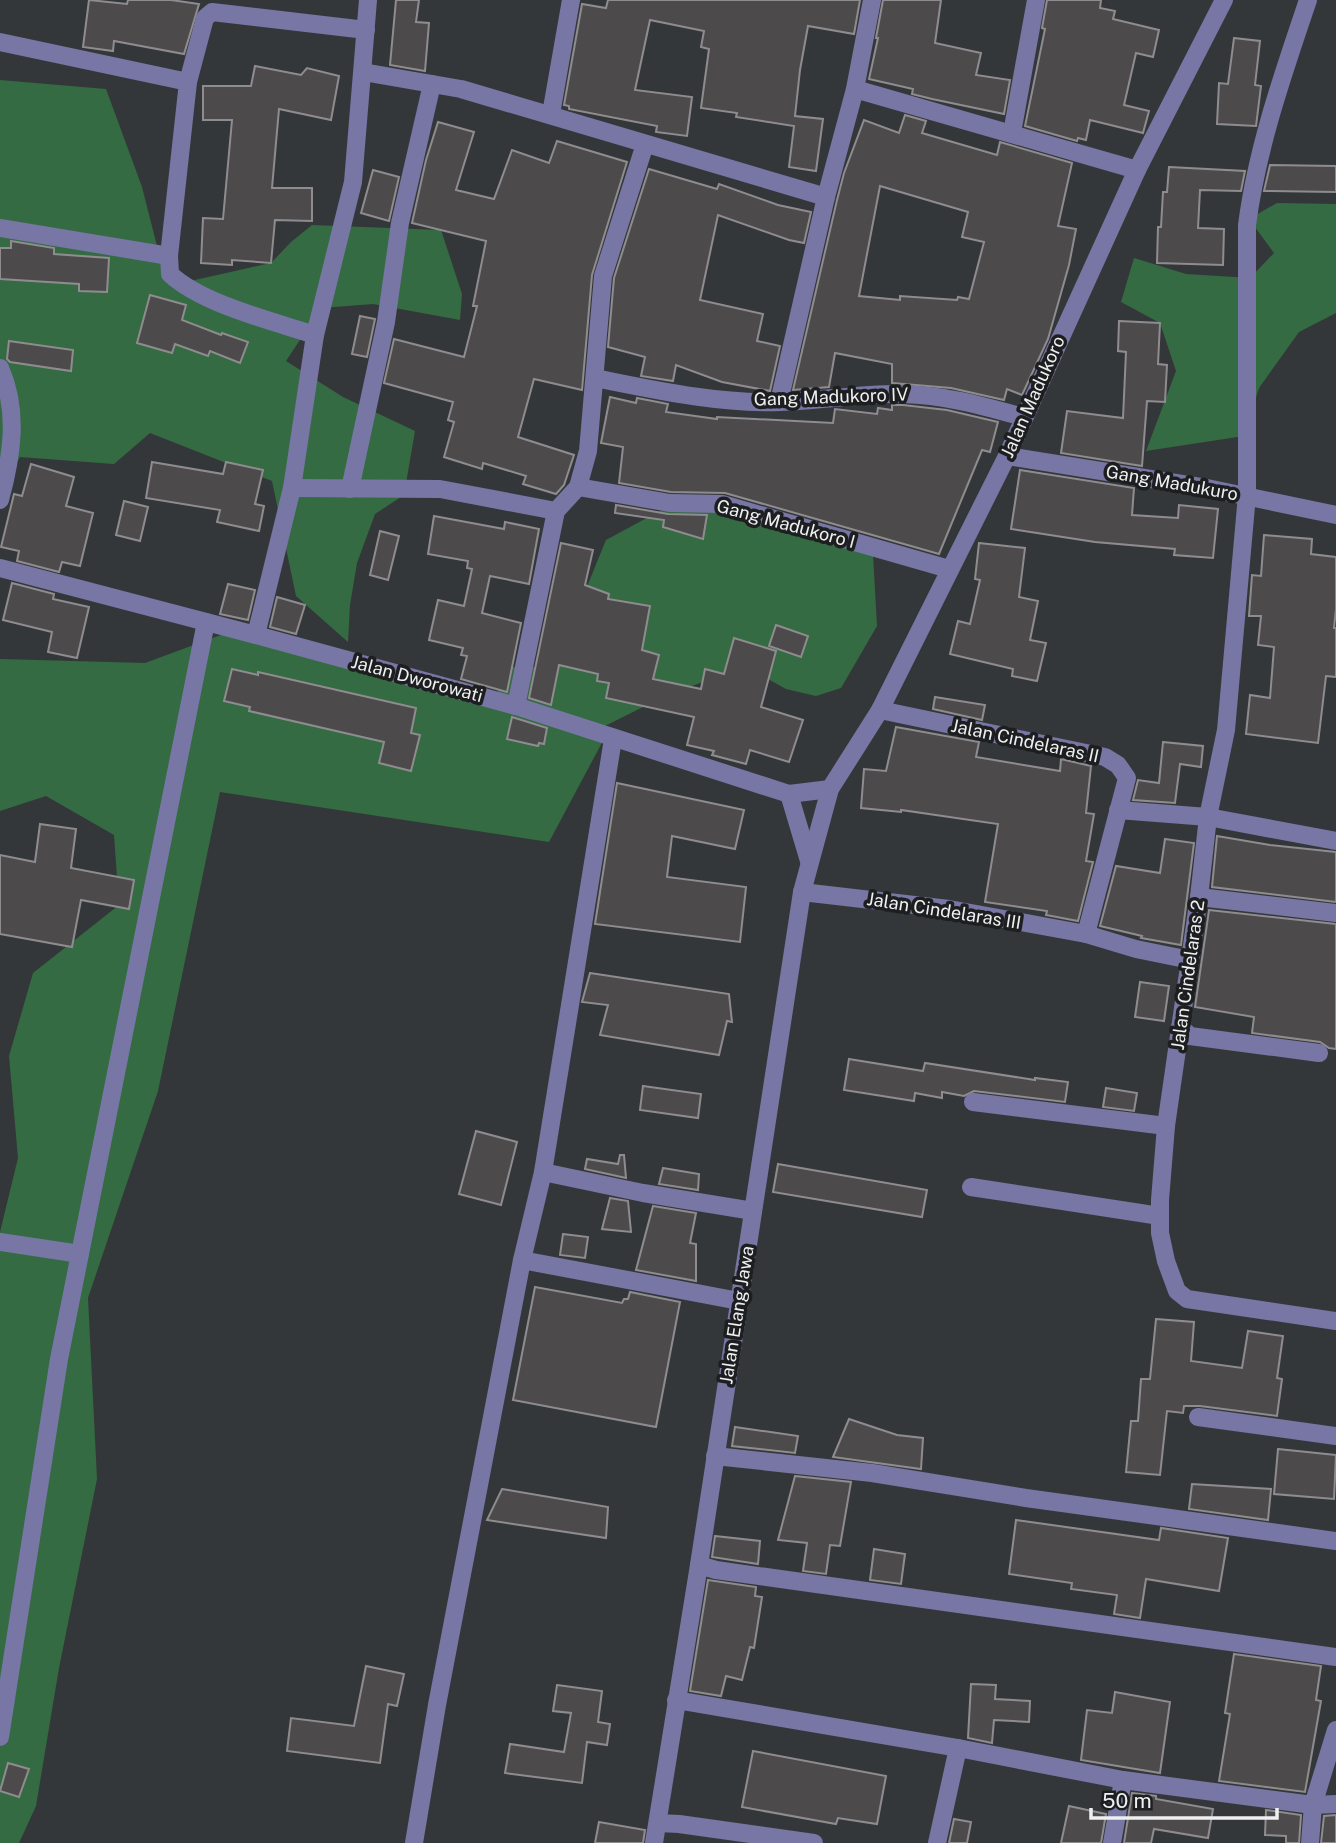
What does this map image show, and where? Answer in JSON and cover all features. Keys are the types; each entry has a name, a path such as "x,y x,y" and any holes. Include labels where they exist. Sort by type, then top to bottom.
{"street":[{"path":"256,635 292,488 315,335 353,182 368,0"},
{"path":"551,114 571,0"},
{"path":"779,402 826,197 855,89 872,0"},
{"path":"1012,133 1036,0"},
{"name":"Jalan Madukoro","path":"830,789 880,710 1007,456 1137,170 1224,0"},
{"name":"Jalan Cindelaras 2","path":"1308,0 1275,99 1248,214 1245,292 1247,495 1226,730 1208,817 1166,1126 1160,1233 1172,1280 1177,1291 1187,1299 1336,1321"},
{"path":"315,335 205,296 180,283 170,274 169,256 188,82 205,18 212,12 366,30"},
{"path":"0,42 188,82"},
{"path":"363,72 461,89 826,197"},
{"path":"350,489 386,321 400,223 432,84"},
{"path":"855,89 1137,170"},
{"path":"516,706 556,511 578,487 588,451 603,276 645,144"},
{"path":"0,228 169,256"},
{"path":"0,368 11,401 13,428 0,500"},
{"name":"Gang Madukoro IV","path":"595,378 712,398 779,402 900,394 928,395 960,400 1023,417"},
{"name":"Gang Madukuro","path":"1007,456 1247,495 1336,515"},
{"name":"Gang Madukoro I","path":"578,487 670,503 722,504 949,569"},
{"path":"292,488 440,489 556,511"},
{"name":"Jalan Dworowati","path":"0,568 516,706 789,794 830,789"},
{"path":"0,1737 59,1359 206,622"},
{"name":"Jalan Cindelaras II","path":"880,710 1105,757 1118,765 1127,779 1086,934"},
{"path":"414,1843 437,1705 522,1260 543,1172 613,739"},
{"name":"Jalan Elang Jawa","path":"654,1843 802,892 830,789"},
{"path":"789,794 809,861"},
{"path":"1118,810 1208,817 1336,841"},
{"name":"Jalan Cindelaras III","path":"802,892 948,909 1086,934 1136,949 1190,960"},
{"path":"1199,897 1336,913"},
{"path":"1180,1027 1190,1036 1319,1053"},
{"path":"973,1102 1166,1126"},
{"path":"543,1172 643,1193 753,1211"},
{"path":"971,1187 1160,1216"},
{"path":"0,1242 80,1254"},
{"path":"522,1260 739,1301"},
{"path":"1198,1417 1336,1436"},
{"path":"715,1456 872,1473 1026,1498 1336,1541"},
{"path":"699,1565 716,1570 1336,1657"},
{"path":"676,1700 958,1748 1123,1780 1314,1805 1336,1804"},
{"path":"1310,1843 1314,1805 1336,1730"},
{"path":"937,1843 958,1748"},
{"path":"1112,1843 1123,1780"},
{"path":"658,1823 814,1843"}],"green space":[{"path":"0,80 106,89 142,187 158,250 186,282 271,263 312,225 441,230 462,294 460,320 373,304 321,308 286,361 343,397 415,431 404,495 375,514 357,563 350,605 348,642 296,596 272,481 150,433 114,464 20,457 0,493"},
{"path":"1277,203 1336,204 1336,313 1299,332 1259,388 1244,436 1146,451 1176,371 1160,323 1121,302 1134,258 1186,274 1250,278 1274,253 1249,219"},
{"path":"693,496 873,555 877,626 841,688 816,696 786,689 746,667 669,694 593,732 605,737 549,842 220,792 158,1091 88,1298 97,1479 59,1668 36,1806 19,1843 0,1843 0,1232 18,1158 9,1056 33,973 119,905 114,835 46,796 0,811 0,659 145,663 237,629 494,698 510,667 552,667 595,600 588,584 606,540"}],"building":[{"path":"89,0 127,4 128,0 171,0 199,4 184,54 114,41 113,51 83,47"},
{"path":"396,0 419,0 416,22 429,23 425,71 390,65"},
{"path":"608,0 860,0 854,34 808,26 795,116 823,119 816,171 789,167 794,126 736,117 737,113 701,108 709,49 701,47 704,31 650,20 635,90 692,97 687,136 656,132 657,126 569,109 569,106 564,105 582,4 606,8"},
{"path":"883,0 941,0 935,43 981,53 976,75 1010,80 1004,114 912,94 913,89 869,79"},
{"path":"1047,0 1101,0 1100,8 1115,11 1113,19 1159,30 1153,57 1136,53 1124,105 1149,111 1143,133 1090,120 1086,140 1078,138 1077,141 1025,126 1045,29 1042,28"},
{"path":"1234,38 1260,41 1255,85 1261,86 1256,126 1217,124 1219,83 1228,84"},
{"path":"255,66 301,75 307,68 339,76 331,120 279,109 272,188 312,188 312,221 275,220 271,263 232,260 232,265 201,263 203,218 223,219 232,120 203,120 203,86 251,86"},
{"path":"905,115 926,121 922,133 997,155 1000,142 1072,163 1058,226 1076,229 1069,265 1048,339 1022,395 1007,389 1004,400 951,388 892,383 892,364 835,353 829,387 793,390 844,173 864,120 899,133","holes":["880,186 968,212 962,237 984,242 969,299 900,296 900,300 859,296"]},
{"path":"438,122 474,132 456,190 494,199 512,150 549,163 557,141 627,162 592,275 582,390 534,379 518,437 574,455 564,485 556,494 523,484 526,476 483,463 482,469 444,457 454,422 448,420 453,402 384,383 394,339 464,357 477,306 473,306 486,241 412,223 426,160"},
{"path":"1270,165 1336,166 1336,192 1264,191"},
{"path":"1169,167 1245,171 1241,191 1200,190 1198,228 1224,229 1223,265 1157,263 1158,227 1161,227 1163,192 1167,192"},
{"path":"649,169 717,189 719,184 778,205 811,212 804,243 718,215 700,300 763,314 757,341 780,346 770,391 722,382 676,365 673,381 641,376 645,357 608,347 614,278"},
{"path":"373,170 399,177 389,221 361,213"},
{"path":"11,241 54,248 54,254 109,258 107,292 79,291 79,284 0,279 0,248 11,248"},
{"path":"150,295 186,305 182,320 248,342 240,363 210,351 208,356 175,344 172,353 137,343"},
{"path":"360,316 375,319 367,357 352,354"},
{"path":"1119,321 1160,323 1158,364 1167,365 1165,402 1147,401 1142,466 1061,453 1067,411 1123,418 1126,352 1118,351"},
{"path":"9,341 73,350 71,371 10,362 7,359"},
{"path":"610,397 636,403 637,398 668,404 666,412 717,419 833,423 835,409 877,414 878,408 892,410 892,405 903,405 947,410 998,422 990,452 982,450 939,554 725,493 671,492 619,483 623,447 601,443"},
{"path":"152,462 223,474 226,462 263,470 255,504 264,506 259,531 217,522 220,510 146,498"},
{"path":"31,464 74,477 66,506 93,513 80,566 62,562 59,572 17,561 19,551 1,547 14,494 22,496"},
{"path":"1020,470 1134,488 1132,515 1178,518 1179,505 1218,509 1213,558 1174,555 1175,549 1095,542 1011,529"},
{"path":"124,501 148,507 140,541 116,535"},
{"path":"616,505 668,514 707,515 703,539 663,527 664,520 615,513"},
{"path":"434,516 504,529 505,522 539,529 529,584 490,576 482,613 521,623 507,692 461,679 467,656 461,655 463,648 429,640 438,600 464,606 472,569 467,568 468,561 428,554"},
{"path":"380,531 399,536 388,580 370,575"},
{"path":"1264,535 1312,539 1311,554 1336,557 1336,677 1326,676 1318,743 1246,734 1250,695 1270,698 1274,647 1258,645 1261,616 1249,616 1252,575 1261,576"},
{"path":"561,543 593,550 585,585 609,594 608,599 650,606 642,650 659,655 653,679 701,689 705,669 724,674 734,638 776,651 761,707 803,720 789,762 750,750 746,764 712,755 714,751 687,745 694,717 606,698 609,683 597,681 598,674 559,665 551,705 529,698"},
{"path":"979,543 1025,548 1019,597 1038,601 1030,640 1046,643 1037,681 1012,676 1013,669 950,654 958,621 970,624 980,580 975,579"},
{"path":"12,583 54,594 53,599 89,607 77,658 48,652 52,632 3,620"},
{"path":"228,584 255,590 248,620 220,614"},
{"path":"277,597 305,605 296,634 270,627"},
{"path":"776,625 808,636 801,657 769,646"},
{"path":"232,669 258,675 258,672 416,708 411,733 420,735 411,771 379,763 384,742 249,711 250,707 224,701"},
{"path":"935,697 985,705 982,720 933,709"},
{"path":"512,717 547,728 544,744 539,743 538,746 507,739"},
{"path":"896,727 979,742 976,757 1060,771 1061,759 1091,766 1086,813 1094,814 1086,861 1093,862 1078,921 1046,915 1047,911 985,902 998,824 901,810 861,808 864,769 886,771"},
{"path":"1163,742 1203,746 1201,767 1180,764 1175,803 1133,800 1138,780 1159,783"},
{"path":"617,783 744,810 735,849 672,836 667,877 746,887 740,942 595,924"},
{"path":"40,824 76,829 71,868 134,880 129,909 81,900 72,947 0,934 0,855 35,862"},
{"path":"1217,836 1336,852 1336,902 1212,887"},
{"path":"1165,839 1194,843 1181,945 1141,938 1142,936 1100,926 1116,866 1160,873"},
{"path":"1209,910 1336,924 1336,1049 1320,1042 1252,1033 1254,1017 1195,1007"},
{"path":"590,973 729,994 732,1022 727,1021 719,1055 600,1035 608,1005 582,1002"},
{"path":"1140,982 1169,986 1164,1021 1135,1017"},
{"path":"849,1059 923,1071 925,1063 1035,1080 1068,1082 1065,1102 974,1091 964,1096 942,1092 942,1098 915,1093 914,1101 844,1090"},
{"path":"643,1086 701,1094 698,1118 640,1110"},
{"path":"1106,1088 1137,1093 1134,1111 1103,1107"},
{"path":"476,1131 517,1142 501,1205 459,1194"},
{"path":"620,1155 624,1155 626,1178 585,1169 587,1159 618,1164"},
{"path":"778,1164 927,1190 922,1217 773,1192"},
{"path":"663,1168 699,1174 698,1190 659,1184"},
{"path":"610,1198 628,1201 631,1232 602,1229"},
{"path":"653,1206 696,1213 690,1243 696,1244 696,1281 636,1270"},
{"path":"563,1234 588,1237 585,1258 560,1255"},
{"path":"535,1287 622,1303 624,1299 628,1299 630,1292 680,1302 656,1427 513,1400"},
{"path":"1156,1319 1194,1322 1191,1361 1242,1368 1248,1331 1283,1336 1277,1378 1282,1379 1277,1416 1200,1406 1184,1406 1183,1413 1167,1411 1160,1475 1126,1472 1131,1421 1138,1421 1141,1379 1150,1379"},
{"path":"849,1419 897,1435 923,1438 921,1469 833,1457"},
{"path":"735,1427 798,1436 795,1453 732,1446"},
{"path":"1278,1449 1336,1455 1334,1499 1274,1494"},
{"path":"795,1476 851,1482 840,1546 830,1545 826,1574 803,1571 807,1543 778,1540"},
{"path":"1192,1484 1271,1489 1268,1520 1189,1509"},
{"path":"502,1489 608,1507 606,1538 487,1520"},
{"path":"1016,1520 1159,1540 1161,1528 1228,1538 1219,1591 1146,1579 1140,1618 1114,1614 1117,1595 1071,1589 1072,1583 1009,1574"},
{"path":"715,1536 760,1541 758,1564 712,1557"},
{"path":"874,1549 905,1554 901,1584 870,1580"},
{"path":"708,1580 756,1587 755,1596 762,1597 754,1648 750,1647 742,1680 726,1676 721,1696 690,1691"},
{"path":"1234,1654 1321,1666 1316,1700 1321,1701 1305,1792 1219,1781 1230,1714 1225,1713"},
{"path":"366,1666 404,1674 397,1706 388,1704 380,1763 287,1751 291,1718 354,1726"},
{"path":"971,1684 996,1685 995,1699 1030,1701 1029,1722 994,1720 992,1743 968,1738"},
{"path":"557,1685 602,1691 598,1722 610,1724 607,1745 587,1742 582,1783 505,1773 510,1744 564,1752 571,1713 553,1711"},
{"path":"1115,1692 1170,1702 1160,1773 1081,1760 1087,1710 1112,1713"},
{"path":"753,1751 886,1776 877,1824 838,1818 836,1824 742,1807"},
{"path":"8,1763 29,1769 19,1797 0,1791"},
{"path":"1132,1793 1213,1809 1208,1838 1154,1829 1151,1843 1124,1843"},
{"path":"1069,1806 1106,1814 1101,1843 1061,1843"},
{"path":"1266,1810 1301,1815 1299,1843 1286,1843 1286,1836 1265,1835"},
{"path":"1336,1815 1336,1843 1321,1843 1324,1816"},
{"path":"954,1819 971,1822 967,1843 949,1843"},
{"path":"599,1822 645,1830 643,1843 595,1843"}]}
